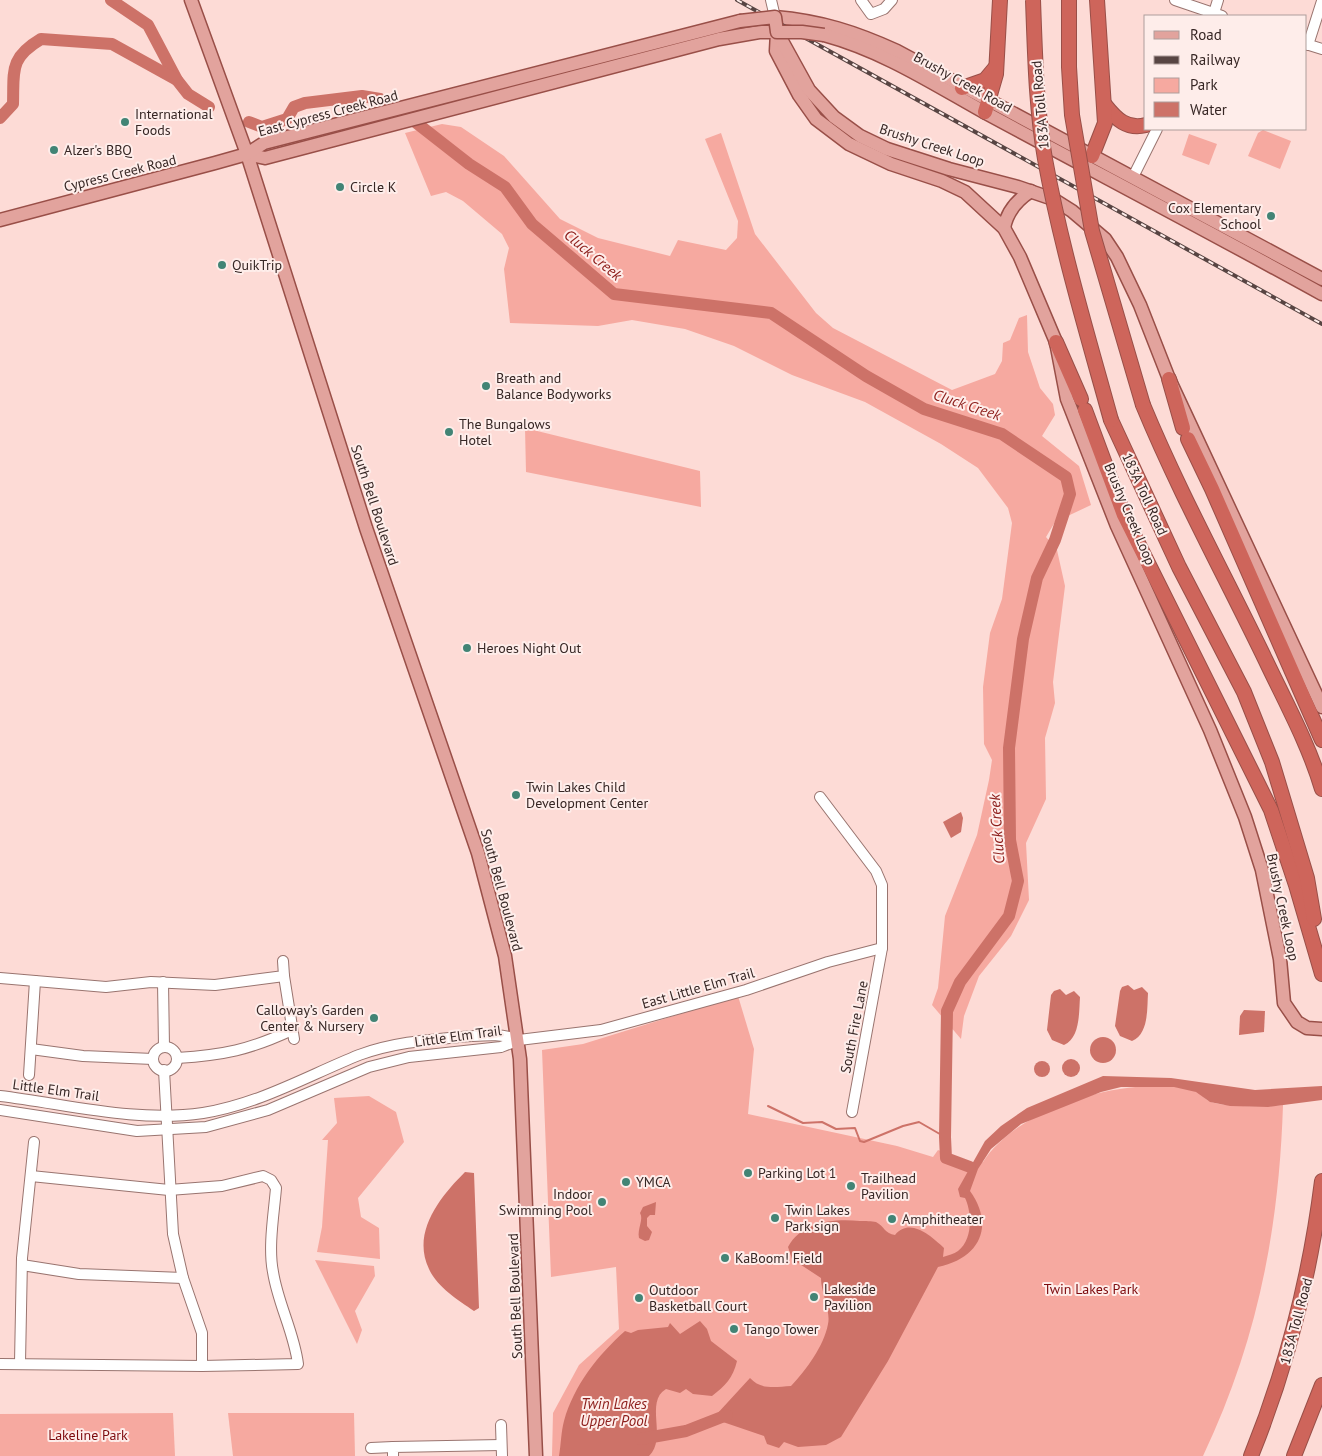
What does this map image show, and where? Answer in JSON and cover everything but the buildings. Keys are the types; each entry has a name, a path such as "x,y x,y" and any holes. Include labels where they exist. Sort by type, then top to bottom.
{"highway":[{"path":"987,107 996,74 1000,0"},
{"name":"183A Toll Road","path":"1033,0 1039,99 1045,157 1067,262 1111,420 1179,567 1244,692 1272,762 1307,878 1322,969"},
{"path":"1091,158 1103,130 1105,105 1097,0"},
{"path":"1069,5 1068,67 1072,115 1092,231 1143,405 1166,460 1297,725 1322,789"},
{"path":"962,88 985,80 995,68"},
{"path":"1105,105 1118,120 1125,124 1135,127 1144,125"},
{"path":"1056,342 1083,405 1124,515 1271,810 1296,885 1322,974"},
{"path":"1169,379 1185,434 1212,490 1322,740"},
{"name":"183A Toll Road","path":"1251,1456 1281,1377 1293,1335 1314,1242 1322,1181"},
{"path":"1294,1456 1322,1385"},
{"path":"1302,1456 1308,1423"}],"main road":[{"path":"191,0 247,154"},
{"path":"773,8 780,40"},
{"name":"East Cypress Creek Road","path":"247,154 264,143 740,21 773,8"},
{"name":"Brushy Creek Road","path":"773,8 794,19 828,24 860,34 898,51 962,88 987,107 1044,144 1322,294"},
{"name":"East Cypress Creek Road","path":"247,154 265,158 719,39 759,32 780,40"},
{"name":"Brushy Creek Road","path":"780,40 802,32 862,47 1091,158 1133,176 1322,279"},
{"name":"Brushy Creek Loop","path":"780,40 809,90 834,117 860,136 887,149 914,158 1053,199 1072,211 1105,239 1117,257 1140,305 1169,379 1322,708"},
{"name":"Brushy Creek Loop","path":"780,40 776,51 788,76 816,118 849,144 891,164 942,181 965,192 1004,228 1035,288 1056,342 1067,399 1117,526 1210,730 1245,817 1262,870 1280,959 1284,1003 1297,1022 1307,1028 1322,1029"},
{"path":"512,79 512,92"},
{"path":"1044,144 1059,146 1091,158"},
{"name":"Cypress Creek Road","path":"0,220 247,154"},
{"name":"South Bell Boulevard","path":"247,154 366,528 478,853 505,956 519,1040 536,1456"},
{"path":"1133,176 1135,187 1142,196"},
{"path":"1004,228 1005,219 1014,206 1031,191"},
{"path":"1228,242 1250,246 1322,286"}],"street":[{"path":"861,0 871,14 884,9 892,0"},
{"path":"1175,0 1216,15 1218,0"},
{"path":"1322,1 1307,45 1322,49"},
{"path":"1133,176 1156,130"},
{"name":"South Fire Lane","path":"820,797 876,871 882,885 882,948 852,1112"},
{"name":"East Little Elm Trail","path":"519,1040 601,1030 746,990 828,962 882,948"},
{"path":"177,1058 215,1055 255,1047 293,1034 283,961"},
{"path":"0,978 106,987 163,982 216,985 284,976"},
{"path":"29,1075 36,981"},
{"path":"163,982 164,1047"},
{"name":"Little Elm Trail","path":"0,1096 129,1115 166,1116 203,1113 248,1102 377,1049 419,1040 503,1034 519,1040"},
{"name":"Little Elm Trail","path":"0,1110 137,1131 166,1131 206,1127 249,1117 368,1068 409,1057 501,1047 519,1040"},
{"path":"164,1047 171,1048 177,1058 175,1065 164,1070 157,1068 153,1059 155,1052 164,1047"},
{"path":"31,1049 83,1056 153,1059"},
{"path":"164,1070 169,1190 173,1234 183,1278 202,1333 202,1366"},
{"path":"20,1364 22,1265 34,1142"},
{"path":"0,1364 202,1366 298,1364 295,1342 276,1290 272,1269 276,1188 271,1180 263,1176 222,1186 169,1190 31,1176"},
{"path":"22,1265 79,1274 183,1278"},
{"path":"371,1448 393,1452 502,1451 501,1425"}],"green space":[{"path":"442,124 461,127 504,156 560,219 598,238 670,256 678,240 726,250 737,238 738,221 705,139 721,133 755,234 816,313 833,328 952,390 995,374 1002,361 1003,343 1010,340 1019,318 1027,315 1028,352 1040,388 1053,404 1055,415 1042,436 1079,466 1091,505 1055,522 1046,537 1057,550 1065,586 1053,682 1055,703 1045,738 1046,799 1026,843 1029,900 1011,936 979,976 964,1016 961,1039 932,1005 938,988 945,916 977,835 989,780 992,760 984,744 983,687 990,633 1002,599 1012,523 1008,508 978,468 941,444 865,402 792,375 734,346 685,329 632,320 598,326 510,323 504,269 509,248 502,234 463,201 446,192 431,196 405,133"},
{"path":"1263,130 1291,141 1280,169 1248,156 1258,133"},
{"path":"1189,134 1217,144 1209,165 1182,155"},
{"path":"525,428 700,471 701,507 526,472"},
{"name":"Twin Lakes Park","path":"738,996 754,1049 748,1114 897,1146 933,1157 938,1150 972,1164 983,1162 998,1144 1018,1127 1042,1114 1068,1102 1123,1088 1149,1086 1179,1087 1199,1093 1209,1101 1217,1104 1246,1106 1283,1105 1281,1152 1276,1197 1262,1285 1238,1371 1203,1456 552,1456 553,1413 579,1365 619,1329 616,1267 551,1277 542,1050 583,1044"},
{"path":"369,1096 396,1112 404,1142 358,1198 361,1217 379,1228 380,1259 317,1252 322,1227 328,1140 322,1140 337,1123 334,1098"},
{"path":"315,1260 374,1266 375,1276 355,1311 362,1330 357,1344"},
{"name":"Lakeline Park","path":"173,1413 175,1456 0,1456 0,1414"},
{"path":"228,1413 354,1413 355,1456 233,1456"}],"water":[{"path":"961,812 963,818 961,832 951,838 943,822"},
{"path":"1128,985 1134,990 1142,987 1148,993 1146,1020 1142,1033 1132,1041 1120,1036 1115,1026 1120,991 1122,987"},
{"path":"1060,989 1066,995 1074,991 1080,997 1076,1031 1069,1042 1064,1045 1052,1040 1047,1030 1051,995 1054,991"},
{"path":"1244,1010 1265,1011 1264,1032 1239,1035 1240,1016"},
{"path":"1103,1037 1112,1041 1116,1050 1112,1059 1103,1063 1094,1059 1090,1050 1094,1041"},
{"path":"1071,1059 1077,1062 1080,1068 1077,1074 1071,1077 1065,1074 1062,1068 1065,1062"},
{"path":"1039,1061 1045,1061 1050,1066 1048,1075 1039,1077 1034,1072 1034,1066"},
{"path":"1103,1076 1171,1078 1255,1090 1322,1086 1322,1100 1268,1107 1230,1106 1210,1102 1196,1092 1174,1087 1121,1087 1101,1092 1021,1124 991,1149 978,1169 970,1191 978,1204 981,1216 982,1228 979,1239 964,1256 952,1263 938,1267 888,1361 841,1437 826,1445 798,1447 784,1442 779,1448 767,1444 764,1436 720,1421 711,1423 713,1415 716,1415 750,1378 764,1386 791,1386 803,1373 823,1341 829,1319 821,1278 792,1259 788,1247 801,1232 829,1221 873,1221 889,1233 895,1235 907,1228 920,1230 944,1248 943,1257 956,1252 963,1246 970,1226 967,1204 965,1198 960,1197 958,1189 985,1141 1001,1126 1027,1108"},
{"path":"465,1172 474,1173 479,1308 474,1311 448,1293 437,1282 429,1269 424,1255 426,1228 431,1216 438,1203"},
{"path":"656,1202 655,1215 650,1215 647,1218 647,1226 652,1232 649,1240 645,1241 639,1238 640,1213 643,1207"},
{"name":"Twin Lakes Upper Pool","path":"700,1321 707,1329 711,1341 737,1361 731,1377 721,1389 712,1396 693,1394 686,1389 680,1393 666,1389 660,1395 657,1402 657,1440 649,1456 559,1456 564,1421 574,1395 596,1361 615,1340 625,1331 631,1333 638,1330 668,1327 670,1323 680,1334"}],"waterway":[{"name":"Cluck Creek","path":"111,0 148,25 177,80 188,94 209,107"},
{"path":"0,118 13,104 14,74 18,59 41,39 112,44 177,80"},
{"name":"Cluck Creek","path":"249,122 262,127 287,119 294,107 305,103 362,96 380,99 414,121 469,164 505,187 532,224 614,294 771,313 866,376 924,409 1002,434 1066,477 1070,494 1055,540 1037,578 1023,639 1009,748 1010,840 1018,881 1009,916 960,982 947,1011 946,1158 970,1167"},
{"path":"768,1106 803,1123 822,1122 836,1129 855,1128 860,1141 864,1142 903,1126 919,1122 945,1137"},
{"path":"641,1439 686,1431 727,1415"}],"railway":[{"path":"737,0 1322,324"}],"place":[{"name":"International Foods","path":"125,122"},
{"name":"Alzer's BBQ","path":"54,150"},
{"name":"Circle K","path":"340,187"},
{"name":"Cox Elementary School","path":"1271,216"},
{"name":"QuikTrip","path":"222,265"},
{"name":"Breath and Balance Bodyworks","path":"486,386"},
{"name":"The Bungalows Hotel","path":"449,432"},
{"name":"Heroes Night Out","path":"467,648"},
{"name":"Twin Lakes Child Development Center","path":"516,795"},
{"name":"Calloway’s Garden Center & Nursery","path":"374,1018"},
{"name":"Parking Lot 1","path":"748,1173"},
{"name":"YMCA","path":"626,1182"},
{"name":"Trailhead Pavilion","path":"851,1186"},
{"name":"Indoor Swimming Pool","path":"602,1202"},
{"name":"Twin Lakes Park sign","path":"775,1218"},
{"name":"Amphitheater","path":"892,1219"},
{"name":"KaBoom! Field","path":"725,1258"},
{"name":"Lakeside Pavilion","path":"814,1297"},
{"name":"Outdoor Basketball Court","path":"639,1298"},
{"name":"Tango Tower","path":"734,1329"}]}
